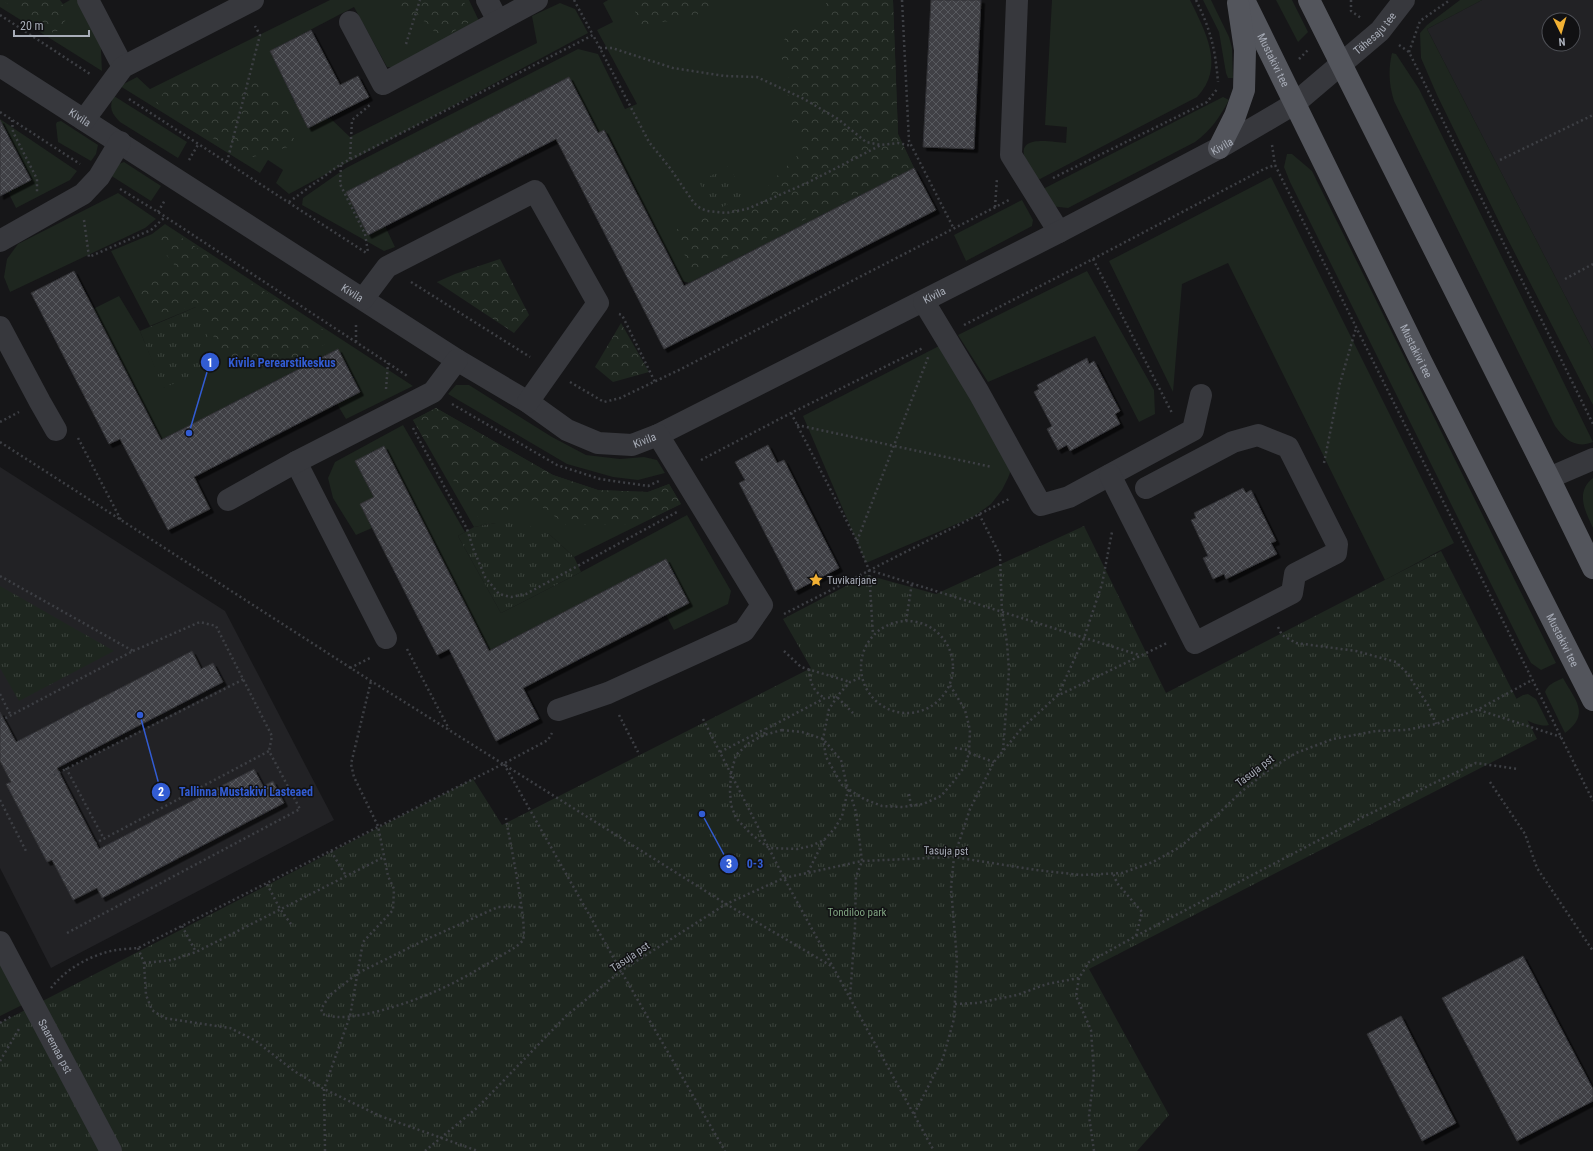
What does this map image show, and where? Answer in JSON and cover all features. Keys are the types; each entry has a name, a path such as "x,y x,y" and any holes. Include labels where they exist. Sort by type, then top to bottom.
{"main road":[{"path":"1219,148 1235,116 1244,90 1245,50 1238,0"},
{"name":"Mustakivi tee","path":"1244,0 1421,361 1593,700"},
{"path":"1309,0 1593,568"}],"street":[{"path":"88,0 122,66"},
{"path":"487,0 498,21"},
{"path":"350,22 389,81 537,0"},
{"path":"1017,0 1011,155 1059,232"},
{"name":"Tähesaju tee","path":"1294,104 1380,31 1404,0"},
{"path":"84,120 122,66 248,2"},
{"name":"Kivila","path":"0,66 457,360 528,402 567,430 598,443 632,445 658,435 924,302 1219,148 1294,104"},
{"path":"0,241 80,196 99,177 120,142"},
{"path":"363,299 387,267 535,190 598,303 528,402"},
{"path":"924,302 939,339 979,393 1041,505 1069,497 1193,430 1201,395"},
{"path":"0,327 56,430"},
{"path":"228,500 296,462 433,392 457,360"},
{"path":"558,710 608,693 744,631 762,605 658,435"},
{"path":"1110,475 1195,643 1292,593 1295,574 1336,553 1337,544 1288,447 1258,435 1233,442 1146,488"},
{"path":"1549,478 1593,459"},
{"path":"296,462 386,638"},
{"name":"Saaremaa pst","path":"0,942 111,1151"}],"path":[{"path":"350,159 352,120 380,96 389,81 420,0"},
{"path":"574,0 649,142 670,168 694,203 700,208 707,211 726,213 747,209 807,183 882,145"},
{"path":"902,0 909,141 954,229"},
{"path":"0,16 289,202 387,267 604,402 620,398 655,382 1032,189 1207,102 1219,87 1216,52 1208,24 1196,0"},
{"path":"1351,0 1351,11 1410,52 1593,424"},
{"path":"1410,52 1420,21 1450,0"},
{"path":"226,162 260,35 248,2"},
{"path":"289,202 350,159 593,35"},
{"path":"600,48 612,48 656,64 700,74 757,77 804,99 838,119 866,142 882,145 898,143 912,146"},
{"path":"0,112 99,177 166,217 478,421 557,465 600,480 648,486 681,471 791,413 939,339 1208,198 1264,169 1275,165 1593,801"},
{"path":"1500,160 1593,115"},
{"path":"12,120 13,132 36,179 38,219"},
{"path":"341,164 340,184 365,234 368,254"},
{"path":"80,196 89,257 151,230 166,217"},
{"path":"1093,259 1184,436"},
{"path":"1565,279 1593,264"},
{"path":"598,303 622,315 655,382"},
{"path":"1324,466 1340,383 1356,328"},
{"path":"857,541 894,446 939,339"},
{"path":"402,408 467,528 473,548 485,577 499,594 511,597 526,594 699,501"},
{"path":"791,413 857,541 869,570 873,636"},
{"path":"797,424 894,446 1027,481"},
{"path":"56,430 73,429 122,521"},
{"path":"0,442 371,681 726,904 833,967"},
{"path":"777,617 979,514 1027,481"},
{"path":"1057,696 1084,638 1102,584 1114,522 1124,503"},
{"path":"979,514 1000,555 1002,612 1007,643 1009,671 1003,751"},
{"path":"869,570 1140,656"},
{"path":"0,576 133,651"},
{"path":"906,621 912,583"},
{"path":"1268,605 1282,635 1296,644 1356,651 1396,662 1408,673 1428,705 1436,724"},
{"path":"899,621 916,621 930,626 942,635 949,647 953,659 953,672 950,686 941,699 927,708 914,712 902,712 888,709 874,701 866,691 860,678 862,653 873,636 882,627 899,621"},
{"path":"0,722 133,651 200,622 216,626 272,736 269,751 300,809 67,932"},
{"path":"914,1114 943,1058 954,1019 957,960 951,888 954,857 970,809 994,762 1021,729 1057,696 1189,633"},
{"path":"386,638 402,641 450,730"},
{"path":"784,651 801,667 850,682"},
{"path":"809,669 810,678 816,693 825,698"},
{"path":"860,678 850,682 829,709 823,739 826,757 842,784 848,790 864,799 882,806 911,806 923,804 940,796 965,766 969,752 970,730 965,710 950,686"},
{"path":"54,775 244,679"},
{"name":"Tasuja pst","path":"425,1151 484,1102 566,1016 621,972 726,904 784,878 862,861 954,857 1036,870 1081,875 1122,873 1153,862 1180,847 1216,817 1241,792 1270,769 1296,753 1333,739 1376,731 1406,730 1436,724 1479,709 1532,680"},
{"path":"325,1151 324,1089 350,1016 363,942 394,910 394,889 388,876 378,826 354,777 351,764 371,681"},
{"path":"608,693 638,752"},
{"path":"0,694 11,716"},
{"path":"720,752 825,698 837,697 853,713"},
{"path":"1479,709 1561,737"},
{"path":"0,1023 33,1006 45,995 59,978 81,962 108,952 138,948 267,884 548,740 555,729 558,710"},
{"path":"703,719 784,878 934,1151"},
{"path":"764,735 766,729"},
{"path":"824,840 811,846 797,849 769,848 751,834 736,818 731,805 731,773 736,756 749,743 764,735 782,730 802,732 823,739 841,760 848,790 856,812 862,861 856,877 855,927 850,998"},
{"path":"955,748 994,762"},
{"path":"92,846 269,751"},
{"path":"1094,1151 1089,1116 1094,1074 1091,1030 1076,996 1079,978 1090,962 1136,936 1363,818 1476,763 1518,770"},
{"path":"503,764 725,1151"},
{"path":"66,768 104,839"},
{"path":"1490,782 1525,834 1537,868 1593,951"},
{"path":"808,872 824,840 835,828 842,816 848,790"},
{"path":"909,794 911,806"},
{"path":"0,800 27,853"},
{"path":"506,818 521,907 524,932 522,941 514,948 446,986 388,1009 350,1016 328,1016 323,1014 321,1009 330,995 358,974 425,940 498,907 521,907"},
{"path":"331,851 346,876"},
{"path":"144,963 172,960 196,952 384,857"},
{"path":"1113,873 1117,883 1142,912 1136,936"},
{"path":"267,884 280,909 291,924"},
{"path":"182,926 196,952"},
{"path":"138,948 144,963 146,995 152,1010 164,1018 230,1028 256,1041 294,1071 324,1089 380,1116 478,1151"},
{"path":"955,1004 977,1003 1017,995 1047,984 1079,978"},
{"path":"0,1061 33,1006"}],"shaded area":[{"path":"1482,0 1593,0 1593,350 1427,29"},
{"path":"0,467 225,611 334,820 51,968 0,868"}],"green space":[{"path":"0,0 60,0 63,4 70,0 80,0 100,29 102,71 0,7"},
{"path":"2,0 57,0 71,13 55,34"},
{"path":"330,0 469,0 480,23 403,68 387,67 354,7 270,51 308,127 329,117 350,137 537,43 532,16 560,3 575,9 588,33 289,194 276,183 283,170 268,160 260,173 120,86 137,77 150,89"},
{"path":"392,0 463,0 473,20 441,39 426,22 392,9"},
{"path":"608,0 893,0 898,134 914,168 689,283 682,281 605,130 598,133 569,77 346,192 368,235 385,226 395,247 384,251 302,205 303,198 346,168 578,49 598,54 625,109 637,104 597,30 613,22 603,3"},
{"path":"631,0 724,0 691,18 640,25"},
{"path":"827,0 893,0 898,134 914,168 694,272 672,232 698,218 753,203 803,150 787,108 789,78 779,50 790,29 821,25"},
{"path":"1052,0 1190,0 1202,24 1210,49 1211,61 1210,74 1206,85 1197,97 1040,179 1035,178 1027,164 1024,155 1024,148 1027,144 1040,141 1066,143 1067,127 1045,125"},
{"path":"1203,0 1211,0 1229,37 1232,48 1233,78 1228,78 1226,73 1219,32"},
{"path":"1276,0 1292,0 1308,32 1298,42"},
{"path":"1460,0 1482,0 1427,29 1593,350 1593,405 1506,236 1437,95 1421,58 1420,33 1427,25"},
{"path":"1392,53 1396,54 1419,89 1593,442 1587,444 1576,444 1571,442 1555,426 1394,101 1390,77"},
{"path":"204,78 259,79 288,109 295,145 253,157 206,135 156,103 172,82"},
{"path":"114,96 187,142 178,158 120,122 115,116 111,107"},
{"path":"1223,97 1229,100 1222,112 1211,128 1195,142 1068,208 1050,206 1041,190"},
{"path":"0,119 77,171 70,180 16,208 8,192 31,179 9,137 0,142"},
{"path":"61,121 98,145 96,154 91,161 58,142 56,124 57,122"},
{"path":"1287,154 1292,154 1312,171 1556,663 1541,670 1531,663 1524,650 1290,182 1284,167"},
{"path":"124,162 161,186 151,201 110,175 116,165"},
{"path":"729,166 744,196 714,211 699,182"},
{"path":"1271,177 1454,543 1385,580 1228,263 1182,284 1173,392 1109,261"},
{"path":"118,193 156,219 145,228 10,292 4,277 7,259 18,244"},
{"path":"1022,200 1033,220 1032,226 966,261 954,235"},
{"path":"165,224 413,386 346,419 337,404 360,392 338,349 149,446 152,422 93,309 119,296 140,331 164,388 196,307 150,326 111,251 152,234"},
{"path":"168,229 325,331 329,341 286,371 229,362 212,334 200,303 158,317 135,288 154,272 179,271 154,239"},
{"path":"500,259 529,315 514,333 437,282 455,274"},
{"path":"1087,271 1154,390 1155,414 1139,422 1095,336 988,382 958,335"},
{"path":"196,307 219,366 163,388 140,331"},
{"path":"621,323 649,372 613,382 595,367"},
{"path":"939,346 1015,459 1002,490 991,504 973,517 866,563 803,416"},
{"path":"456,385 469,385 552,437 586,455 620,459 644,457 657,460 665,473 638,480 613,477 567,464 448,394"},
{"path":"436,408 553,475 598,490 648,492 669,484 681,504 574,557 549,534 496,523 474,527 413,420"},
{"path":"436,408 553,475 598,490 648,492 669,484 681,504 639,524 566,525 533,500 480,520 450,475 449,444 424,439 413,420"},
{"path":"403,425 465,532 458,536 501,613 687,515 731,591 728,604 674,630 666,615 689,603 666,560 478,656 402,483 360,504 372,528 356,535 333,498 328,478 335,462"},
{"path":"1593,478 1593,528 1583,502 1583,495 1584,489"},
{"path":"496,523 521,523 549,534 574,557 581,572 501,613 458,536 474,527"},
{"name":"Tondiloo park","path":"1084,526 1166,693 1441,551 1537,739 1089,969 1169,1115 1137,1151 0,1151 0,1023 473,779 502,825 811,668 783,619 867,575 936,594"},
{"path":"0,586 114,651 19,701 0,668"},
{"path":"1563,678 1576,700 1579,713 1573,726 1565,733 1545,692 1550,685"},
{"path":"1528,694 1536,699 1549,725 1538,725 1502,707 1523,695"},
{"path":"0,962 22,1005 0,1016"}],"building":[{"path":"931,0 981,0 974,149 923,147"},
{"path":"311,30 340,85 358,76 369,97 308,128 270,51"},
{"path":"569,77 598,133 604,130 684,286 914,168 936,210 664,349 556,139 368,235 346,192"},
{"path":"0,120 31,180 0,196"},
{"path":"74,271 161,440 338,349 360,392 194,477 210,509 168,530 120,439 109,444 31,293"},
{"path":"1087,358 1089,364 1094,361 1120,411 1115,414 1120,424 1070,451 1067,445 1058,450 1047,429 1052,426 1034,392 1039,389 1037,385"},
{"path":"768,445 777,463 784,460 839,568 795,591 739,483 745,480 735,462"},
{"path":"384,446 489,651 666,559 689,603 523,688 539,719 496,741 449,649 437,655 360,504 374,497 355,461"},
{"path":"1243,488 1246,493 1251,490 1276,541 1271,543 1277,554 1226,579 1224,574 1213,579 1203,558 1208,556 1191,520 1196,518 1194,513"},
{"path":"192,651 201,669 213,663 223,682 57,768 99,849 254,769 263,786 273,781 284,803 102,898 97,888 73,900 52,860 47,862 6,784 11,782 0,761 0,712 16,742"},
{"path":"1523,956 1593,1089 1593,1101 1517,1141 1442,998"},
{"path":"1401,1016 1456,1123 1422,1141 1367,1034"}],"place":[{"name":"Kivila Perearstikeskus","path":"189,433"},
{"name":"Tuvikarjane","path":"816,580"},
{"name":"Tallinna Mustakivi Lasteaed","path":"140,715"},
{"name":"0-3","path":"702,814"}]}
